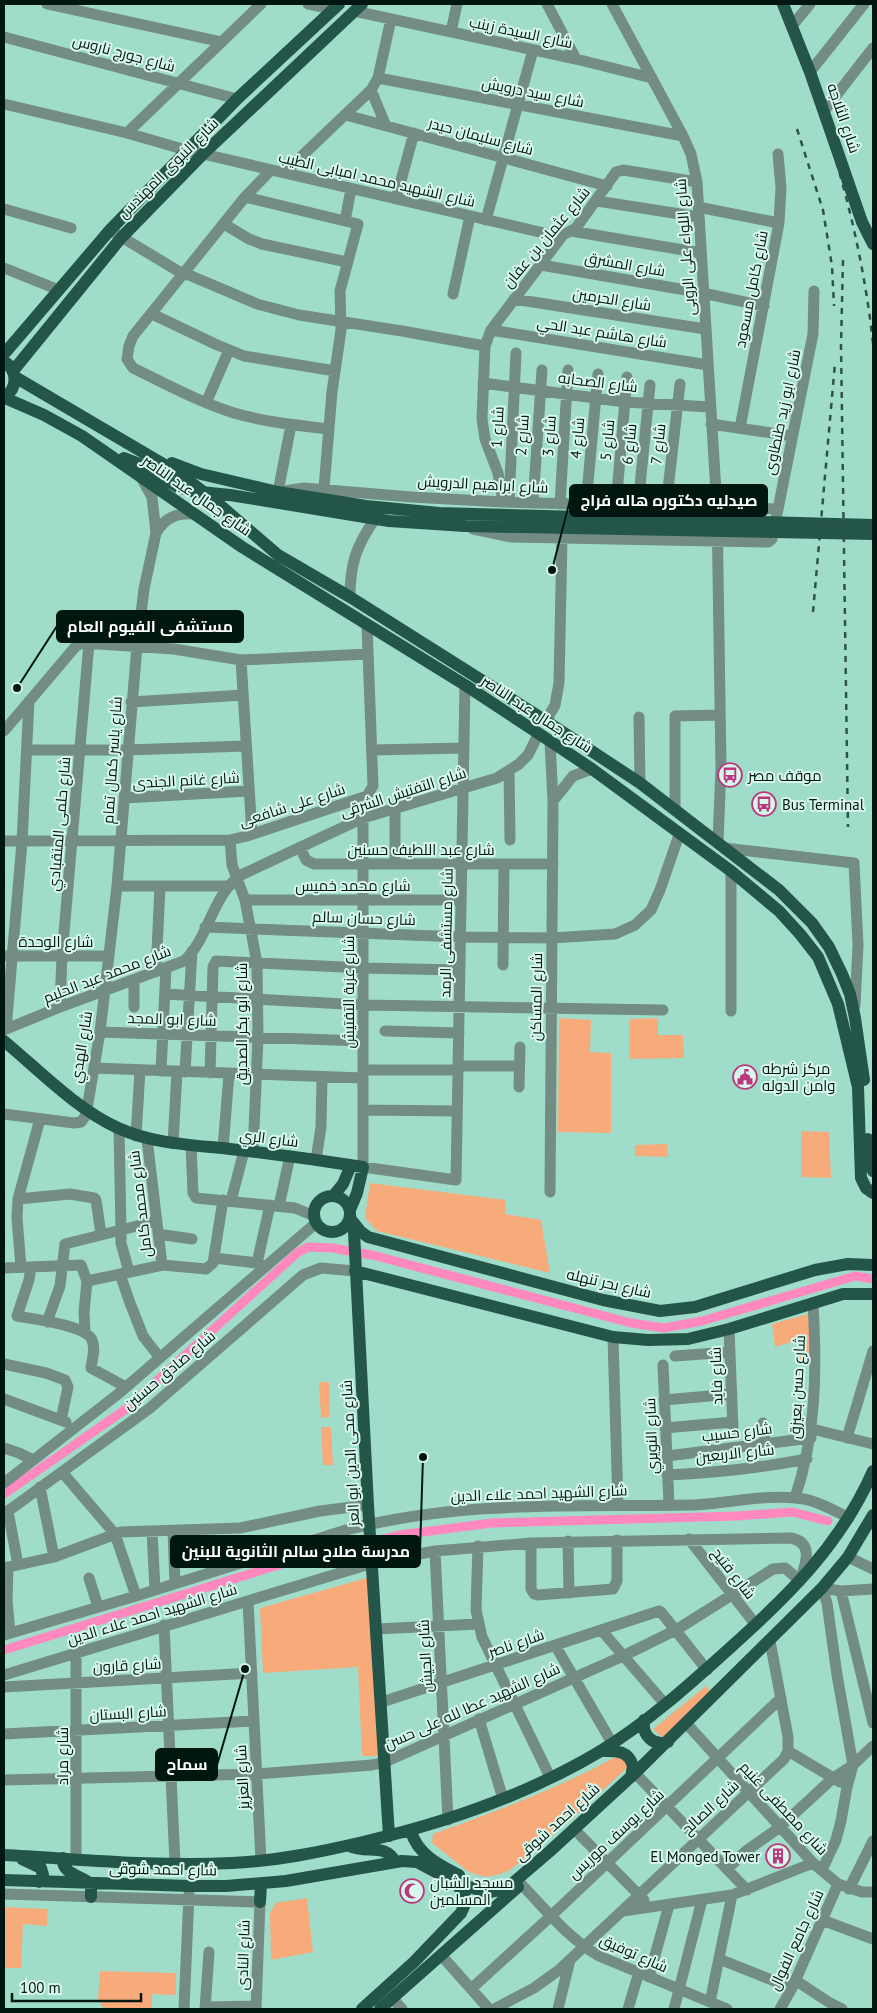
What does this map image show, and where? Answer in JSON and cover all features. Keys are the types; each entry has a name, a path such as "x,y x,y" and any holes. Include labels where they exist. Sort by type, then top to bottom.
{"main road":[{"name":"شارع الثلاجه","path":"783,4 810,72 862,222 873,244"},
{"name":"شارع النبوى المهندس","path":"4,354 110,230 186,150 336,6"},
{"name":"شارع النبوى المهندس","path":"4,398 13,389 14,374 121,238 203,154 358,7"},
{"name":"شارع جمال عبد الناصر","path":"4,361 14,374 90,422 180,474 278,555 350,597 640,783 779,890 812,923 829,947 850,994 866,1093 869,1160 873,1171"},
{"name":"شارع جمال عبد الناصر","path":"4,398 44,415 82,436 249,552 539,733 592,769 730,871 779,911 818,956 830,982 847,1034 858,1087 860,1170 870,1186"},
{"path":"82,436 83,427 90,422"},
{"name":"شارع ابراهيم الدرويش","path":"136,449 201,474 278,492 366,506 547,522"},
{"path":"110,454 137,463 178,487 206,494 230,495 375,519 420,524 465,526 547,522 873,525"},
{"path":"547,522 873,534"},
{"name":"شارع الري","path":"5,1033 86,1109 119,1129 141,1137 173,1143 290,1156 357,1166"},
{"path":"334,1196 357,1166"},
{"path":"332,1232 344,1227 350,1214 357,1193 357,1166"},
{"path":"329,1196 344,1200 356,1226 368,1237 361,1241 355,1260 346,1237 320,1228 315,1219 314,1210 319,1201 329,1196"},
{"name":"شارع محى الدين ابو العز","path":"350,1214 354,1232 368,1505 373,1557 390,1836"},
{"name":"شارع بحر تنهله","path":"368,1237 603,1300 660,1311 695,1307 815,1270 835,1266 873,1265"},
{"path":"355,1260 613,1337 671,1341 729,1329 843,1294 873,1294"},
{"name":"شارع احمد شوقى","path":"8,1855 175,1863 224,1863 261,1860 348,1846 411,1831 448,1820 503,1799 600,1751 665,1704 706,1670 756,1625 800,1581 837,1536 849,1518 873,1471"},
{"name":"شارع احمد شوقى","path":"4,1880 190,1886 261,1884 309,1878 395,1862 417,1862 456,1884 483,1891 499,1891 507,1888 633,1775 770,1641 822,1588 848,1557 871,1523"},
{"path":"644,1720 644,1729 647,1737 659,1743 668,1742"},
{"path":"600,1751 618,1751 626,1755 633,1766 633,1775"},
{"path":"411,1831 424,1854 447,1869 478,1884 496,1885 530,1868"},
{"path":"348,1846 363,1851 383,1850 390,1854 395,1862"},
{"path":"8,1855 41,1868 44,1875 39,1882"},
{"path":"63,1858 66,1870 91,1884 91,1898"},
{"path":"362,2009 418,1967 441,1955 521,1884 530,1868"},
{"path":"260,1902 261,1884"},
{"path":"380,2009 392,1998 418,1967 464,1908 464,1896 456,1884"}],"street":[{"path":"48,4 222,42"},
{"path":"127,133 261,4"},
{"path":"308,4 336,6"},
{"path":"451,32 457,4"},
{"path":"547,4 576,59"},
{"name":"شارع اللواء على الروبى","path":"612,4 683,136 691,154 697,182 717,508 721,845"},
{"path":"792,26 810,4"},
{"path":"810,72 864,4"},
{"name":"شارع السيدة زينب","path":"358,7 391,19 576,59 652,78"},
{"path":"284,173 371,90 378,78 391,19"},
{"name":"شارع جورج ناروس","path":"4,37 237,99"},
{"path":"824,111 873,48"},
{"path":"486,220 533,50"},
{"name":"شارع سيد درويش","path":"378,78 683,136"},
{"path":"371,90 386,126"},
{"name":"شارع الشهيد محمد امبابى الطيب","path":"4,104 127,133 186,150 486,220 566,234 701,253"},
{"name":"شارع سليمان حيدر","path":"346,115 607,186"},
{"path":"396,199 414,133"},
{"name":"شارع كامل مسعود","path":"740,428 779,222 782,188 778,154"},
{"path":"271,170 245,198 130,341 127,352 129,364 133,368 206,402 235,413 291,425 328,429"},
{"name":"شارع عثمان بن عفان","path":"506,502 483,429 485,346 491,330 566,234 576,228 616,172 623,170 697,182"},
{"path":"345,221 351,189"},
{"path":"245,198 358,224 340,292 341,320 328,429 324,488"},
{"path":"597,201 779,222"},
{"path":"4,209 71,228"},
{"path":"453,294 470,216"},
{"path":"224,224 262,244 347,262"},
{"path":"110,230 183,274 257,304 299,315 341,320 485,346"},
{"name":"شارع المشرق","path":"541,265 703,293 764,306"},
{"path":"4,268 59,290"},
{"name":"شارع ابو زيد طنطاوى","path":"718,542 766,543 772,538 813,334 814,291"},
{"name":"شارع الحرمين","path":"514,299 706,329"},
{"path":"152,314 229,350 261,360 335,371"},
{"name":"شارع هاشم عبد الحي","path":"491,330 708,365"},
{"path":"206,402 229,350"},
{"name":"شارع 1","path":"506,502 516,353"},
{"name":"شارع 2","path":"533,503 542,370"},
{"name":"شارع 3","path":"560,504 568,370"},
{"name":"شارع 4","path":"586,504 598,374"},
{"name":"شارع 5","path":"616,505 627,377"},
{"name":"شارع الصحابه","path":"483,383 625,402 710,407"},
{"name":"شارع 7","path":"666,507 680,384"},
{"name":"شارع 6","path":"638,506 650,385"},
{"path":"711,424 792,436"},
{"path":"278,492 291,425"},
{"name":"شارع ياسر كمال تمام","path":"105,990 117,886 136,646 144,589 156,533 152,497 140,476"},
{"name":"شارع ابراهيم الدرويش","path":"278,492 304,488 324,488 410,497 506,502 777,509"},
{"path":"156,533 163,522 174,515 195,514"},
{"path":"350,597 350,576 354,555 363,536 375,519"},
{"path":"465,526 504,536 718,542"},
{"path":"546,721 555,705 559,683 562,538"},
{"path":"367,625 372,750 464,748"},
{"path":"4,731 80,643 136,646 241,660 368,654"},
{"name":"شارع حلمى المنقبادي","path":"60,1007 62,956 89,643"},
{"path":"241,660 252,834"},
{"name":"شارع مستشفى الرمد","path":"456,1180 465,686"},
{"path":"131,702 243,695"},
{"path":"5,1033 8,956 22,842 29,701"},
{"path":"674,810 674,716 720,715"},
{"path":"639,717 640,783"},
{"name":"شارع التفتيش الشرقى","path":"232,882 300,847 363,818 487,782 509,771 528,755 539,733"},
{"name":"شارع المساكن","path":"550,741 553,801 550,1192"},
{"path":"27,750 127,750 246,746"},
{"name":"شارع على شافعى","path":"4,841 230,840 367,796 373,786 372,750"},
{"path":"553,801 573,776 592,769"},
{"path":"509,771 510,840"},
{"name":"شارع غانم الجندى","path":"124,798 249,791"},
{"path":"395,808 395,864"},
{"name":"شارع عزبة التفتيش","path":"357,1166 364,1110 363,818"},
{"name":"شارع حسان سالم","path":"205,927 461,937 552,938 615,934 639,922 651,910 679,835"},
{"name":"شارع ابو بكر الصديق","path":"214,1258 227,1201 248,1151 258,1038 259,1000 257,963 245,900 232,882 230,840"},
{"path":"721,845 854,863 858,945 855,1018"},
{"name":"شارع عبد اللطيف حسنين","path":"300,847 306,860 311,864 553,864"},
{"path":"502,965 504,864"},
{"path":"730,871 731,1011"},
{"path":"117,886 232,882"},
{"name":"شارع محمد عبد الحليم","path":"5,1033 60,1007 184,961 232,882"},
{"path":"160,886 161,970 165,994 160,1071"},
{"name":"شارع محمد خميس","path":"245,900 461,900"},
{"path":"173,1143 187,1035 192,950"},
{"name":"شارع الوحدة","path":"8,956 109,956"},
{"path":"210,1073 213,967 214,963 218,961 363,968 460,970"},
{"path":"134,980 134,1006"},
{"name":"شارع الهدي","path":"86,1109 100,1032 105,990"},
{"path":"165,994 363,1005 663,1010"},
{"path":"385,1031 459,1033"},
{"name":"شارع ابو المجد","path":"100,1032 363,1041"},
{"path":"519,1087 520,1047"},
{"path":"94,1068 322,1077 519,1066"},
{"name":"شارع محمد كامل","path":"140,1070 141,1137 157,1220 162,1265"},
{"path":"223,1148 229,1074"},
{"path":"316,1160 321,1127 322,1077"},
{"path":"4,1114 78,1123 85,1118 86,1109"},
{"path":"364,1110 457,1111"},
{"path":"40,1119 18,1199 16,1218 26,1267 25,1296 17,1316 85,1332 92,1339 94,1347 90,1368 126,1387"},
{"path":"119,1129 121,1243 130,1303 143,1336 160,1358"},
{"path":"191,1145 193,1195 198,1199 298,1208 315,1219"},
{"path":"87,1281 162,1265 206,1269 210,1267 214,1258 261,1265 275,1206 290,1156"},
{"name":"شارع الري","path":"357,1166 456,1180"},
{"path":"18,1199 70,1194 94,1198 96,1200 101,1234"},
{"name":"شارع صادق حسنين","path":"4,1483 126,1387 315,1219"},
{"path":"47,1322 60,1286 64,1266 65,1244 157,1220"},
{"path":"158,1234 192,1239"},
{"name":"شارع صادق حسنين","path":"6,1512 150,1408 302,1275 355,1260"},
{"path":"4,1268 81,1265 87,1281 84,1312 85,1332"},
{"name":"شارع حسن بعيزق","path":"795,1498 811,1434 815,1368 813,1304"},
{"name":"شارع فايد","path":"665,1428 733,1425 729,1329"},
{"path":"613,1337 618,1506"},
{"path":"675,1356 730,1352"},
{"path":"847,1438 873,1352"},
{"path":"4,1364 46,1373 65,1380 68,1387 61,1420"},
{"name":"شارع النويري","path":"663,1365 668,1506"},
{"path":"664,1400 732,1394"},
{"path":"4,1399 76,1426"},
{"path":"763,1423 765,1444"},
{"path":"811,1434 847,1438 873,1444"},
{"name":"شارع حسيب","path":"666,1456 765,1444 811,1434"},
{"path":"4,1448 33,1460"},
{"name":"شارع الاربعين","path":"667,1475 714,1473 806,1459"},
{"path":"62,1472 114,1534 136,1596"},
{"path":"40,1487 54,1556"},
{"name":"شارع الشهيد احمد علاء الدين","path":"7,1634 370,1529 451,1510 509,1506 668,1506 795,1498 814,1502 849,1518"},
{"path":"10,1567 54,1556 114,1534 128,1531 240,1528 320,1511 368,1505"},
{"path":"6,1512 10,1567 7,1600 7,1634"},
{"path":"173,1530 175,1584"},
{"path":"152,1531 155,1590"},
{"name":"شارع فتيح","path":"689,1539 756,1625"},
{"name":"شارع الشهيد احمد علاء الدين","path":"4,1675 248,1601 373,1557 531,1542 796,1539 804,1545 807,1554 800,1581"},
{"path":"531,1542 532,1592 538,1595 610,1590 615,1588 617,1582 617,1540"},
{"path":"568,1541 569,1593"},
{"path":"478,1546 476,1610 482,1637 550,1777"},
{"name":"شارع الجيش","path":"435,1551 448,1820"},
{"path":"848,1557 873,1570"},
{"name":"شارع الشهيد عطا لله على حسن","path":"4,1780 76,1780 257,1774 372,1765 385,1762 623,1656 676,1630 777,1567 788,1570 800,1581"},
{"path":"89,1578 98,1607"},
{"path":"623,1911 732,1895 818,1867 836,1840 847,1787 854,1765 836,1675 827,1602 822,1588 842,1591 873,1590"},
{"path":"842,1591 873,1723"},
{"name":"شارع العزيز","path":"248,1601 261,1860"},
{"name":"شارع ناصر","path":"382,1702 660,1611 676,1630"},
{"path":"377,1629 478,1624"},
{"path":"164,1625 175,1863"},
{"path":"676,1630 706,1670"},
{"path":"602,1631 665,1704"},
{"path":"770,1641 788,1737 788,1751 847,1787"},
{"path":"554,1646 612,1743"},
{"name":"شارع مراد","path":"76,1653 76,1859"},
{"name":"شارع قارون","path":"4,1687 252,1673"},
{"name":"شارع يوسف موريس","path":"471,1989 551,1916 781,1698"},
{"path":"479,1719 503,1799"},
{"name":"شارع البستان","path":"4,1734 254,1721"},
{"name":"شارع مصطفى غنيم","path":"686,1723 818,1867 844,1886"},
{"path":"726,1869 746,1851 780,1827 833,1778 854,1765 873,1746"},
{"name":"شارع الصالح","path":"504,2008 540,1984 570,1960 784,1759 788,1751"},
{"path":"633,1775 747,1890"},
{"path":"574,1829 650,1907"},
{"name":"شارع جامع الفوال","path":"780,2009 794,1984 822,1920 873,1841"},
{"name":"شارع توفيق","path":"521,1884 573,1939 584,1947 599,1956 727,2009"},
{"path":"184,2009 190,1886"},
{"path":"844,1886 873,1892"},
{"path":"4,1894 260,1902"},
{"path":"710,2002 732,1895"},
{"path":"674,2009 702,1900"},
{"name":"شارع النادى","path":"256,2008 260,1902"},
{"path":"628,2009 644,1974 669,1905"},
{"path":"822,1920 873,1939"},
{"path":"209,1952 206,2008 256,2008"},
{"path":"441,1955 489,2009"},
{"path":"718,1959 794,1984 842,2009"},
{"path":"558,2009 570,1960"},
{"path":"392,1998 402,2009"}],"shaded area":[{"path":"559,1018 591,1020 590,1052 611,1053 611,1133 558,1132"},
{"path":"658,1018 658,1035 683,1035 684,1058 629,1059 629,1019"},
{"path":"801,1131 829,1132 831,1178 801,1177"},
{"path":"667,1144 668,1157 635,1156 635,1145"},
{"path":"370,1183 506,1200 505,1214 541,1220 550,1273 377,1231 365,1218"},
{"path":"808,1314 810,1337 808,1362 797,1362 798,1340 775,1347 772,1324"},
{"path":"319,1382 329,1382 330,1417 321,1418"},
{"path":"321,1427 331,1427 333,1465 323,1465"},
{"path":"370,1577 378,1756 362,1756 358,1667 263,1673 260,1608"},
{"path":"706,1686 712,1693 663,1738 653,1729"},
{"path":"619,1755 629,1766 573,1818 510,1870 498,1875 485,1877 469,1872 432,1843 433,1834 504,1808 574,1778"},
{"path":"307,1898 313,1952 271,1960 270,1913 276,1903"},
{"path":"4,1907 48,1909 47,1926 23,1924 21,1968 4,1968"},
{"path":"100,1971 176,1973 176,1995 152,1994 152,2009 104,2009 98,1999"}],"waterway":[{"path":"4,1494 126,1409 297,1253 308,1247 332,1248 372,1255 631,1323 664,1328 702,1321 855,1276 873,1279"},
{"path":"4,1650 285,1563 399,1535 492,1523 737,1516 792,1512 828,1521"}],"railway":[{"path":"778,4 811,86 839,170 859,255 873,343"},
{"path":"797,129 823,210 832,266 834,306"},
{"path":"843,260 841,346 848,827"},
{"path":"813,612 835,363"}],"place":[{"name":"صيدليه دكتوره هاله فراج","path":"552,570"},
{"name":"مستشفى الفيوم العام","path":"17,688"},
{"name":"موقف مصر","path":"730,775"},
{"name":"Bus Terminal","path":"764,804"},
{"name":"مركز شرطه وامن الدوله","path":"745,1077"},
{"name":"مدرسة صلاح سالم الثانوية للبنين","path":"423,1457"},
{"name":"سماح","path":"245,1669"},
{"name":"El Monged Tower","path":"778,1856"},
{"name":"مسجد الشبان المسلمين","path":"412,1891"}]}
